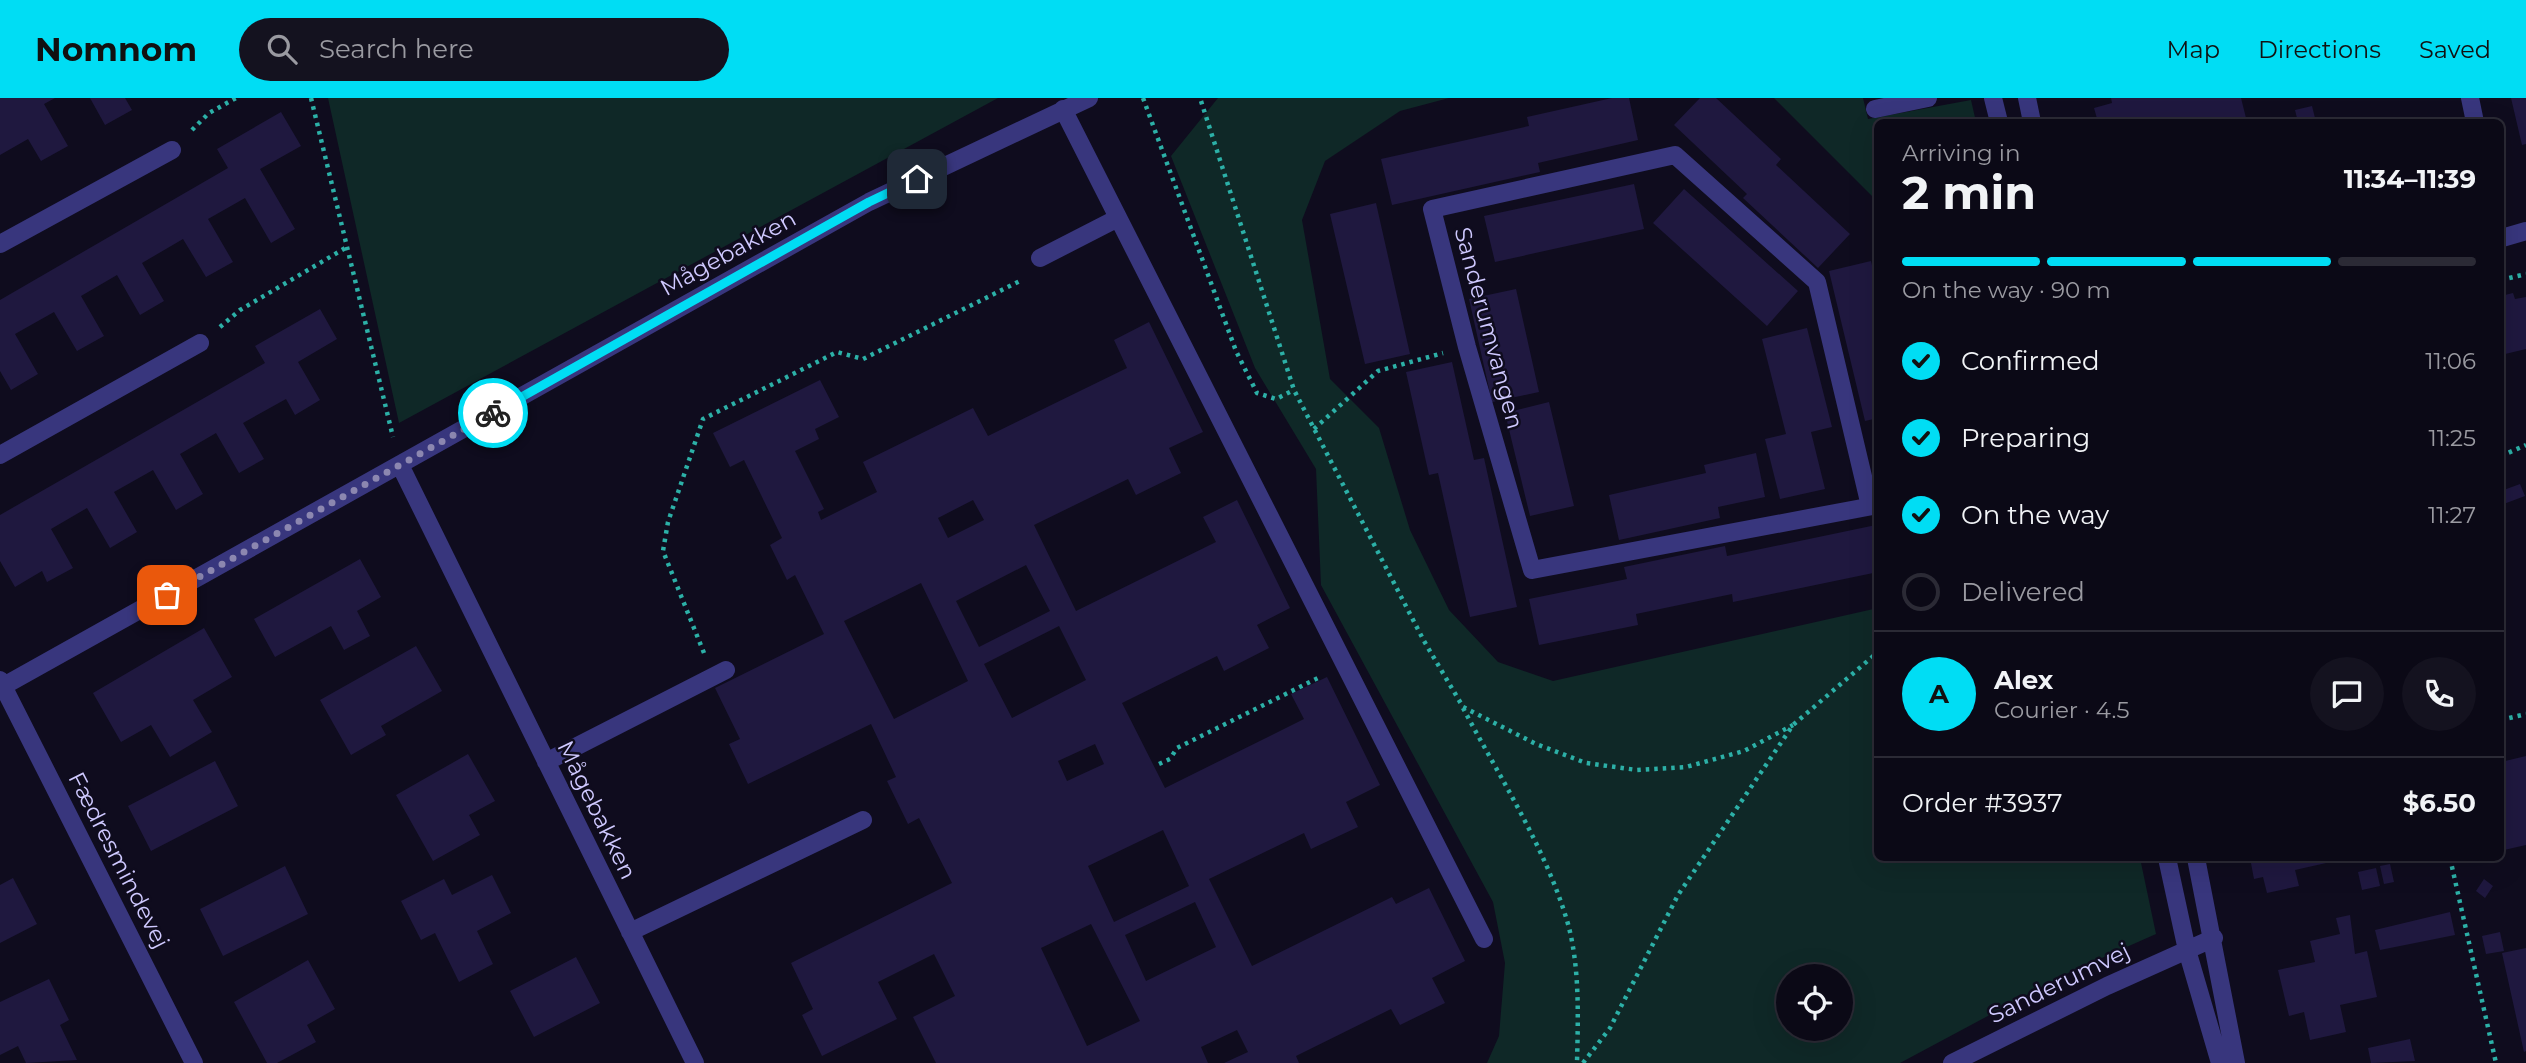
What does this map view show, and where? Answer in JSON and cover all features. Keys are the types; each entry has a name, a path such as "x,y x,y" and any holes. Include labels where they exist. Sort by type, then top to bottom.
{"street":[{"name":"Mågebakken","path":"1,686 869,202 1089,98"},
{"path":"1875,108 1928,98"},
{"path":"1993,98 1998,119"},
{"path":"2027,98 2031,119"},
{"path":"2470,98 2474,119"},
{"path":"1063,109 1484,939"},
{"path":"0,244 172,150"},
{"name":"Sanderumvangen","path":"1675,155 1817,282 1874,505 1532,570 1467,347 1432,209 1675,155"},
{"path":"1040,258 1118,218"},
{"path":"2504,237 2526,231"},
{"path":"0,455 200,343"},
{"name":"Mågebakken","path":"400,465 695,1063"},
{"path":"546,762 720,674"},
{"name":"Fædresmindevej","path":"1,686 194,1063"},
{"path":"630,932 863,820"},
{"path":"2168,861 2187,950 2220,1063"},
{"path":"2197,861 2214,938 2236,1063"},
{"name":"Sanderumvej","path":"1952,1063 2107,986 2214,938"}],"path":[{"path":"172,150 209,113 236,98"},
{"path":"311,98 400,465"},
{"path":"1143,98 1236,351 1257,393 1276,399 1294,390"},
{"path":"1201,101 1294,390 1424,642 1463,707 1548,866 1569,927 1579,1006 1577,1063"},
{"path":"200,343 240,310 346,247"},
{"path":"720,674 663,551 668,522 703,419 837,352 863,359 1045,268 1040,258"},
{"path":"2504,279 2526,274"},
{"path":"1314,429 1378,371 1415,361"},
{"path":"2504,455 2526,445"},
{"path":"1463,707 1536,744 1573,758 1637,770 1686,767 1744,751 1793,725 1874,655"},
{"path":"1158,764 1170,759 1177,748 1345,664"},
{"path":"2504,719 2526,714"},
{"path":"1583,1063 1610,1028 1678,895 1793,725"},
{"path":"2450,861 2496,1063"}],"green space":[{"path":"328,98 998,98 399,423"},
{"path":"1218,98 1449,98 1400,111 1325,161 1302,220 1330,379 1379,428 1410,530 1449,610 1498,662 1553,681 1874,609 1874,861 2141,861 2156,934 2070,972 1900,1063 1487,1063 1499,1036 1505,963 1493,902 1321,585 1316,469 1255,368 1171,156"},
{"path":"1774,98 1863,98 1868,119 1971,100 1975,119 1874,119 1874,198"}],"building":[{"path":"0,98 55,98 44,104 68,146 41,161 28,139 0,155"},
{"path":"90,98 125,98 132,110 105,125"},
{"path":"1612,98 1629,98 1638,140 1538,163 1540,172 1392,205 1381,159 1529,126 1527,117"},
{"path":"1700,98 1716,98 1781,159 1776,165 1850,234 1818,268 1743,198 1747,194 1674,125"},
{"path":"2111,98 2241,98 2246,119 2097,119 2094,108 2112,103"},
{"path":"2511,98 2526,98 2526,144 2522,145"},
{"path":"2312,106 2315,119 2297,119 2295,110"},
{"path":"281,112 301,146 260,169 295,229 271,243 245,198 208,219 233,262 206,277 183,239 142,263 164,301 140,315 117,275 81,296 104,336 77,351 54,312 15,334 38,374 11,390 0,371 0,300 228,168 217,149"},
{"path":"1634,184 1644,229 1495,262 1484,216"},
{"path":"1684,189 1798,291 1767,326 1653,223"},
{"path":"1376,203 1410,354 1365,364 1330,214"},
{"path":"1871,261 1874,274 1874,419 1865,421 1829,271"},
{"path":"1516,289 1539,392 1492,402 1469,299"},
{"path":"2513,293 2515,299 2526,297 2526,349 2504,354 2504,295"},
{"path":"320,309 337,339 298,362 320,400 295,415 286,399 243,423 264,459 239,473 216,433 180,454 203,494 176,510 153,470 114,492 137,532 110,548 87,508 51,529 73,568 47,582 42,571 15,587 0,561 0,515 265,363 255,346"},
{"path":"1149,322 1203,432 1169,448 1181,473 1136,495 1128,479 1034,525 1076,611 1216,542 1203,517 1237,500 1290,608 1257,625 1269,648 1224,671 1217,656 1122,703 1165,788 1304,719 1291,694 1327,677 1380,785 1346,802 1358,827 1311,849 1304,833 1209,879 1252,966 1392,897 1396,904 1429,888 1465,961 1432,978 1445,1003 1400,1025 1391,1009 1296,1056 1299,1063 1224,1063 1248,1052 1237,1030 1201,1047 1208,1063 936,1063 913,1017 955,996 934,954 878,982 897,1019 822,1056 802,1015 813,1009 791,963 952,883 919,818 908,824 887,781 896,777 871,724 748,784 729,744 740,739 715,688 824,634 795,575 787,580 770,545 782,538 744,460 730,467 713,433 820,380 839,417 815,429 819,439 795,451 824,509 818,512 821,520 877,492 863,462 973,408 988,436 1127,368 1114,340","holes":["973,500 984,520 948,538 938,518","1026,565 1050,611 979,647 956,601","921,583 968,681 894,719 844,621","1059,626 1086,680 1012,718 984,664","1095,744 1104,764 1067,781 1058,761","1163,830 1189,886 1114,922 1088,866","1195,902 1216,947 1146,981 1125,935","1091,924 1140,1021 1087,1046 1041,948"]},
{"path":"1807,328 1832,427 1811,432 1825,489 1780,499 1765,439 1786,434 1762,339"},
{"path":"1452,362 1474,460 1484,458 1517,607 1470,617 1438,473 1429,475 1406,372"},
{"path":"1549,402 1574,506 1530,516 1505,413"},
{"path":"1756,453 1765,497 1718,507 1720,518 1619,540 1609,495 1706,473 1704,465"},
{"path":"2520,484 2525,496 2504,504 2504,490"},
{"path":"1874,525 1874,573 1733,602 1732,594 1636,614 1638,625 1539,645 1529,599 1627,579 1624,567 1725,546 1727,556"},
{"path":"360,559 381,597 357,611 370,636 344,650 331,626 275,657 254,619"},
{"path":"204,628 232,677 193,700 212,732 170,757 151,725 121,742 93,693"},
{"path":"416,646 442,691 381,726 386,735 351,755 320,700"},
{"path":"468,754 495,801 469,815 480,835 433,861 396,795"},
{"path":"2526,756 2526,845 2504,850 2504,761"},
{"path":"215,761 238,806 151,851 128,806"},
{"path":"2251,861 2335,861 2295,870 2299,886 2267,893 2263,877 2254,879"},
{"path":"2390,864 2394,882 2384,884 2380,866"},
{"path":"285,866 308,914 223,956 200,909"},
{"path":"2376,868 2380,886 2362,890 2358,872"},
{"path":"492,875 511,913 477,931 493,964 459,982 435,933 421,940 401,901 444,879 452,895"},
{"path":"13,878 37,924 0,943 0,885"},
{"path":"2484,879 2493,886 2485,898 2476,891"},
{"path":"2450,912 2455,935 2380,950 2375,930"},
{"path":"2350,915 2355,954 2367,951 2377,997 2340,1005 2346,1032 2310,1040 2304,1012 2289,1016 2278,970 2315,962 2310,941 2340,934 2336,918"},
{"path":"2500,932 2504,951 2486,954 2482,936"},
{"path":"2526,948 2526,1051 2524,1052 2502,953"},
{"path":"576,957 600,1003 534,1037 510,991"},
{"path":"308,960 335,1009 307,1025 316,1042 277,1063 267,1063 234,1002"},
{"path":"49,979 69,1020 60,1025 77,1060 26,1063 18,1046 0,1055 0,1002"},
{"path":"2410,1039 2415,1061 2371,1063 2368,1048"}],"way so far":[{"path":"167,595 493,413"}],"route":[{"path":"493,413 869,202 917,179"}]}
